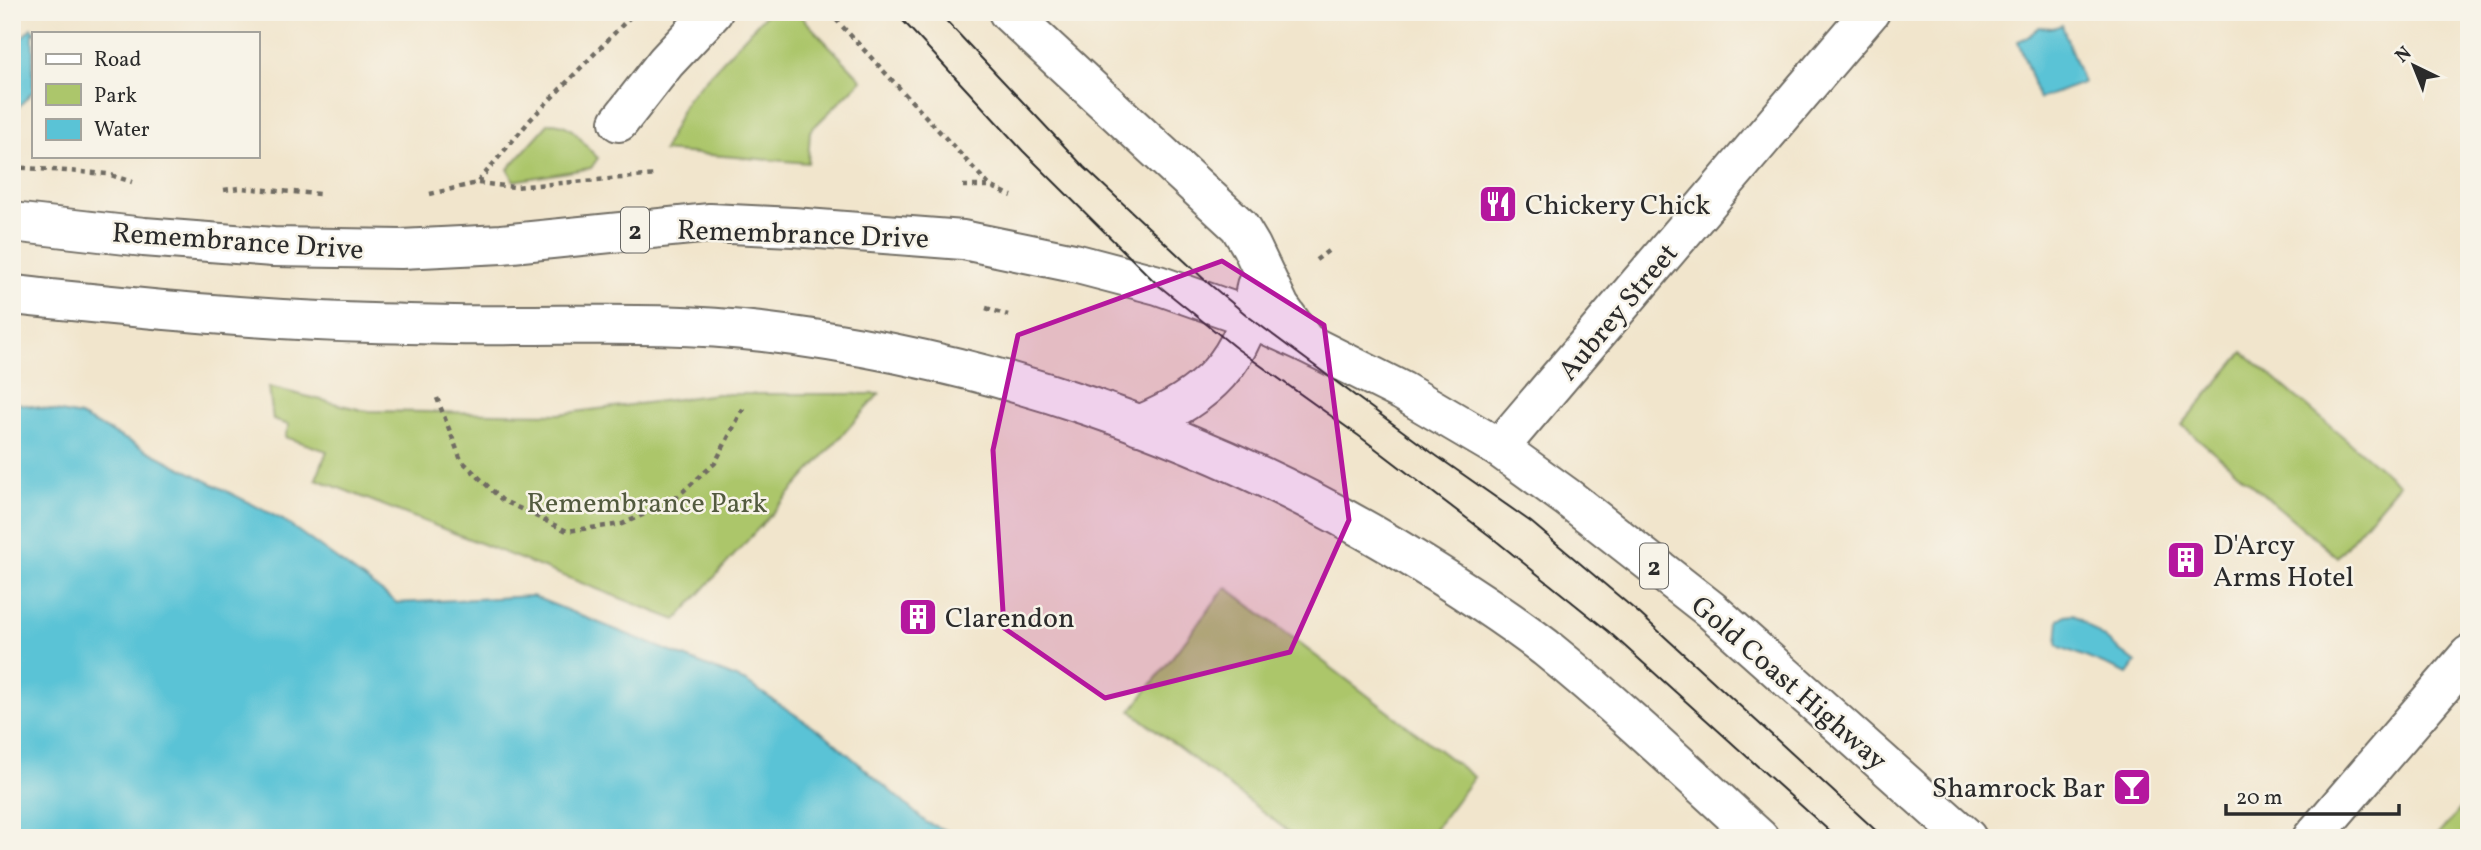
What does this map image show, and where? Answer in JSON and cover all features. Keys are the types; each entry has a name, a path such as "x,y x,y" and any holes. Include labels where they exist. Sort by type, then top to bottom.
{"main road":[{"path":"619,122 666,62 713,12"},
{"path":"1008,12 1239,226 1280,307 1306,343"},
{"name":"Aubrey Street","path":"1499,448 1870,12"},
{"name":"Remembrance Drive","path":"12,222 144,237 273,247 401,249 502,244 710,223 881,232 963,240 1074,263 1158,285 1249,317"},
{"path":"1139,425 1179,407 1208,385 1229,359 1249,317 1256,283 1254,252"},
{"path":"12,295 152,309 368,323 651,324 759,331 891,351 1044,391 1250,469 1351,521 1458,585 1544,647 1633,723 1759,838"},
{"name":"Gold Coast Highway","path":"1249,317 1402,391 1499,448 1711,610 1968,838"},
{"path":"2312,838 2469,655"}],"path":[{"path":"423,196 477,183 531,119 635,12"},
{"path":"829,12 990,186 1016,198"},
{"path":"12,167 108,174 134,183"},
{"path":"218,190 239,188 333,195"},
{"path":"1316,260 1332,248"},
{"path":"986,308 1008,315"},
{"path":"437,398 461,460 502,500 567,531 622,524 670,503 715,463 745,405"}],"highlighted area":[{"path":"1222,261 1324,325 1349,520 1290,652 1105,698 1004,628 993,450 1018,335"}],"green space":[{"path":"768,12 797,12 862,80 810,131 808,163 663,151 687,99"},
{"path":"549,123 572,130 598,158 591,168 514,181 508,169"},
{"path":"2243,352 2399,484 2337,557 2182,425"},
{"name":"Remembrance Park","path":"269,387 366,411 559,414 717,394 879,394 676,620 316,479 327,451 285,437 289,425 273,420"},
{"path":"1226,587 1474,777 1428,838 1297,838 1131,711"},
{"path":"2469,799 2469,838 2435,838"}],"water":[{"path":"2062,25 2083,83 2039,99 2018,41 2028,37 2039,27 2053,28"},
{"path":"31,28 36,32 32,32 32,92 12,114 12,48"},
{"path":"12,402 80,416 283,520 397,603 532,596 746,682 827,736 927,823 965,838 12,838"},
{"path":"2073,614 2136,663 2128,674 2060,647 2057,643 2059,620 2065,615"}],"tram line":[{"path":"895,12 1023,151 1158,285 1236,348 1359,436 1490,536 1608,631 1837,838"},
{"path":"938,12 1084,167 1207,282 1249,317 1431,452 1531,522 1640,614 1884,838"}],"place":[{"name":"Chickery Chick","path":"1498,204"},
{"name":"D'Arcy Arms Hotel","path":"2186,560"},
{"name":"Clarendon","path":"918,617"},
{"name":"Shamrock Bar","path":"2132,787"}]}
